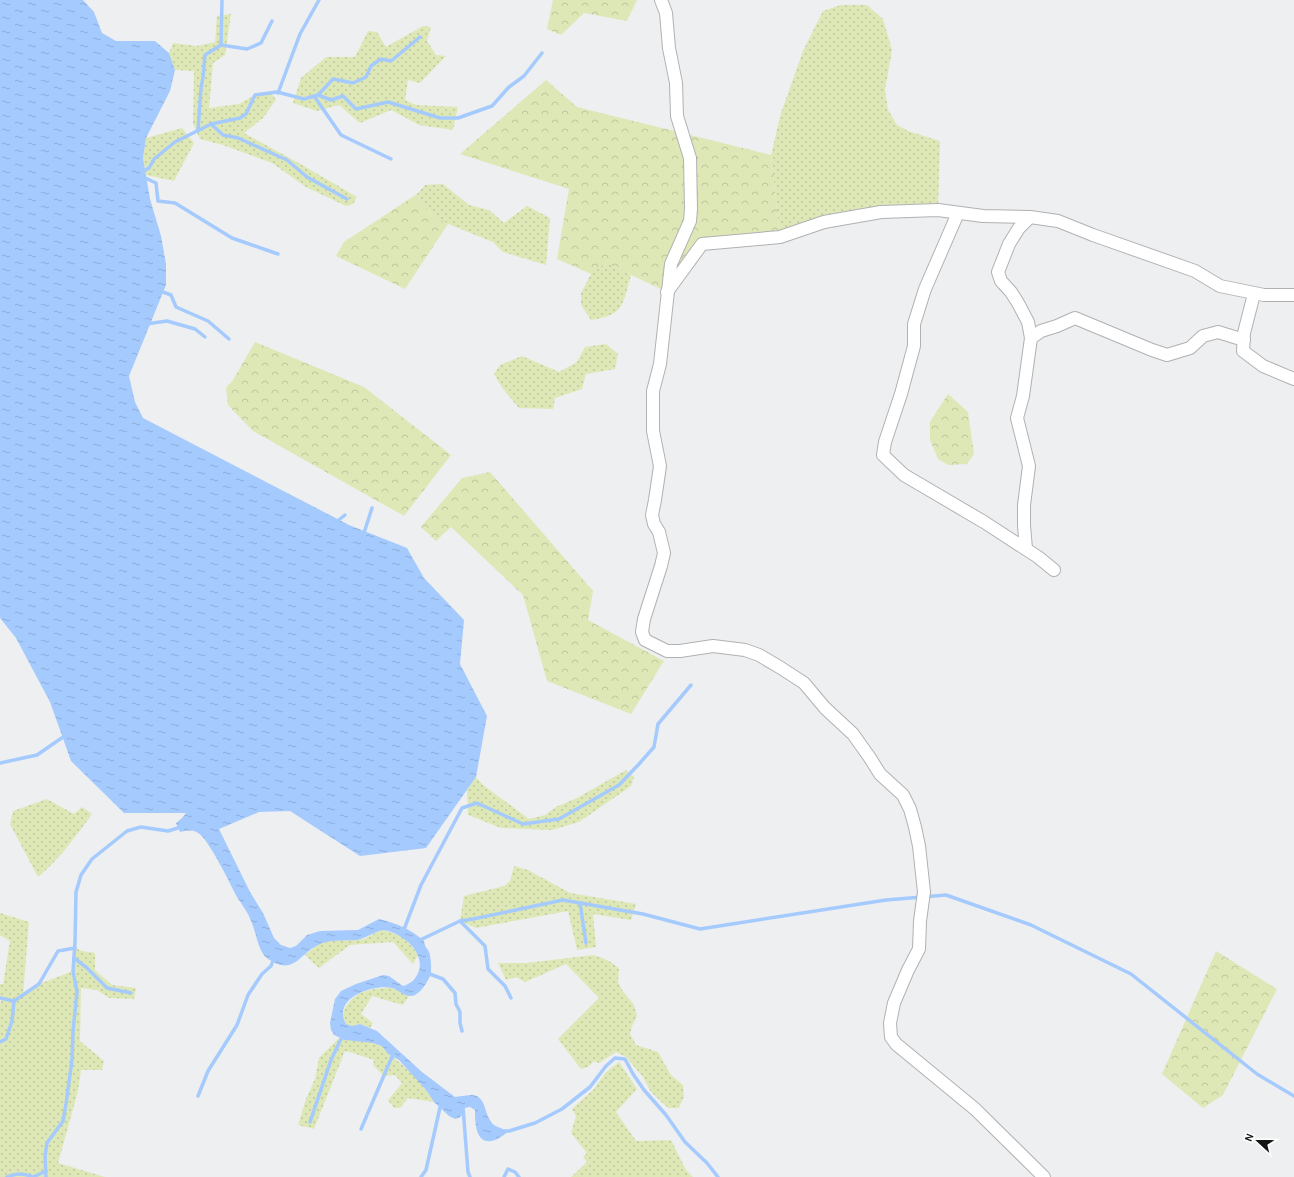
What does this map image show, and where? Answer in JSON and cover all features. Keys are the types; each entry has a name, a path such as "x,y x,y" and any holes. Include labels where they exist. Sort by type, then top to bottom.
{"street":[{"path":"661,0 666,13 669,48 676,83 677,116 690,158 691,208 690,221 671,264 660,364 653,391 653,431 660,466 652,515 654,524 659,532 664,553 644,619 642,632 645,640 667,651 680,651 713,646 745,650 759,655 781,668 804,683 825,708 853,734 880,774 903,795 910,809 915,827 919,846 924,892 920,921 919,949 894,1003 890,1023 891,1037 975,1109 1044,1177"},
{"path":"667,292 702,244 780,237 824,222 881,212 938,210 983,216 1058,221 1195,271 1220,286 1254,294 1294,295"},
{"path":"958,213 925,289 914,324 914,346 901,394 885,442 883,455 904,475 984,522 1026,549 1054,570"},
{"path":"1026,549 1024,505 1029,466 1017,418 1023,396 1032,338 1028,322 1011,292 1001,281 998,272 1010,244 1019,228 1030,218"},
{"path":"1254,294 1244,333 1243,351 1263,366 1294,379"},
{"path":"1032,338 1041,331 1075,318 1167,355 1190,348 1203,336 1218,332 1244,340"}],"green space":[{"path":"553,0 637,0 627,21 584,13 561,35 547,29"},
{"path":"841,5 867,5 883,19 892,50 885,90 888,110 897,125 908,131 940,141 938,210 881,212 780,237 771,155 781,113 803,51 823,11"},
{"path":"231,14 225,55 213,63 209,108 239,104 255,95 271,93 276,100 263,118 244,133 357,197 353,204 346,206 306,187 272,163 223,145 200,139 193,124 194,71 175,70 169,53 173,43 197,46 215,42 217,16"},
{"path":"423,26 431,27 427,41 436,55 446,56 420,83 408,80 405,100 416,105 458,107 453,130 419,125 391,110 360,123 339,105 317,111 293,103 301,78 326,57 355,57 368,31 377,32 386,47"},
{"path":"546,80 577,107 771,155 780,237 702,244 667,292 606,263 591,274 557,259 569,189 460,154"},
{"path":"182,128 194,143 174,181 146,175 143,158 146,138"},
{"path":"443,184 469,205 489,210 504,223 527,206 550,218 546,265 503,252 493,242 448,224 426,210 417,194 425,185"},
{"path":"417,194 426,210 448,224 405,289 336,256 344,242"},
{"path":"606,262 631,275 624,298 618,310 609,316 591,320 581,305 581,293 591,274"},
{"path":"255,342 364,387 451,455 404,516 253,431 228,405 226,388 233,380"},
{"path":"606,344 618,354 615,369 586,374 582,389 555,398 553,409 519,408 503,389 494,374 500,365 522,356 559,372 577,362 585,347"},
{"path":"948,394 968,412 974,454 967,464 948,465 938,459 930,440 930,422"},
{"path":"490,472 593,591 588,620 664,661 631,714 547,681 523,595 451,527 436,541 421,527 462,478"},
{"path":"626,770 634,777 631,786 579,822 552,830 501,828 468,815 467,790 476,777 483,785 529,819 545,815 556,807 577,798"},
{"path":"47,799 74,814 82,807 92,814 60,855 38,877 10,824 13,811"},
{"path":"514,866 528,870 570,893 636,904 631,920 593,914 596,947 577,950 568,911 476,928 460,921 464,896 504,886 510,881"},
{"path":"0,913 29,922 23,995 39,984 73,971 75,948 82,951 95,953 95,970 112,985 136,988 134,999 109,998 97,990 81,988 80,1041 104,1061 102,1070 81,1070 78,1091 58,1163 105,1177 0,1177 0,984 3,984 10,941 0,935"},
{"path":"381,930 398,935 411,945 418,955 413,964 393,942 350,945 319,968 305,955 317,945 328,941 364,939"},
{"path":"1216,951 1277,989 1223,1095 1203,1108 1162,1074"},
{"path":"593,955 607,960 619,969 618,982 622,990 634,1005 637,1016 630,1034 636,1045 658,1052 671,1075 683,1085 684,1097 679,1108 668,1108 651,1092 643,1077 626,1057 616,1052 599,1063 594,1061 588,1067 581,1069 558,1039 599,998 566,964 525,982 516,977 506,980 498,963 527,963"},
{"path":"392,988 409,996 403,1005 372,996 361,1014 373,1023 370,1028 360,1024 352,1026 346,1024 343,1017 343,1012 355,996 374,989"},
{"path":"339,1038 366,1041 381,1046 414,1076 434,1102 408,1098 400,1108 394,1108 388,1100 402,1083 395,1075 384,1076 373,1065 374,1060 345,1051 314,1129 298,1125 306,1099 315,1079 319,1058"},
{"path":"619,1062 637,1089 616,1112 636,1141 671,1140 686,1170 693,1177 571,1177 587,1162 583,1157 587,1153 571,1133 576,1116 572,1109 594,1089 606,1072"}],"water":[{"path":"0,0 83,0 94,12 102,33 116,41 155,41 169,53 175,70 170,91 146,138 143,158 150,199 161,236 166,264 166,285 129,376 135,402 143,418 349,525 407,548 424,578 464,620 460,664 487,716 476,777 426,848 360,856 290,811 259,812 219,829 250,892 263,913 274,938 281,945 290,948 296,946 307,935 320,931 358,930 379,919 403,927 424,941 430,954 431,971 427,982 419,992 415,995 409,996 395,989 385,987 361,992 353,997 344,1008 344,1020 346,1024 352,1026 360,1024 377,1031 422,1072 455,1097 475,1095 478,1097 484,1104 492,1123 497,1127 509,1131 495,1140 483,1140 480,1137 476,1127 475,1110 470,1107 464,1108 462,1115 459,1118 455,1119 449,1116 434,1102 426,1090 399,1060 388,1054 382,1046 373,1043 345,1040 334,1035 331,1030 330,1023 335,999 341,991 356,984 383,975 389,976 403,986 414,980 419,970 420,961 412,946 399,936 383,930 357,940 332,941 323,943 311,949 290,965 277,964 268,959 262,952 248,915 208,844 203,837 194,831 180,832 176,823 186,813 124,813 71,761 50,702 16,638 0,618"}],"waterway":[{"path":"198,131 205,55 221,45 222,0"},
{"path":"278,93 300,34 319,0"},
{"path":"221,45 247,49 261,43 272,21"},
{"path":"318,95 333,79 353,83 366,77 371,66 381,59 391,61 420,37"},
{"path":"142,172 149,168 154,159 175,142 211,124 240,118 246,114 255,95 277,92 304,99 318,95 331,100 343,96 356,109 388,102 440,118 458,118 492,106 509,87 524,76 542,53"},
{"path":"314,96 341,135 391,159"},
{"path":"211,124 223,135 238,138 287,160 307,177 347,199"},
{"path":"143,177 156,183 158,201 175,203 232,238 278,254"},
{"path":"160,291 171,295 176,307 208,321 229,339"},
{"path":"146,324 167,321 195,329 205,337"},
{"path":"363,536 372,508"},
{"path":"335,523 345,515"},
{"path":"403,932 421,885 462,808 477,803 523,824 559,819 619,785 654,747 658,724 691,685"},
{"path":"0,763 37,755 66,735"},
{"path":"46,1177 45,1156 47,1143 63,1121 72,1060 77,992 73,971 76,892 81,875 92,859 127,831 141,827 168,831 181,827"},
{"path":"418,941 460,921 563,900 643,914 700,929 886,900 946,895 1031,925 1131,974 1257,1074 1294,1096"},
{"path":"580,903 586,943"},
{"path":"460,921 485,946 488,969 505,986 511,998"},
{"path":"0,998 14,1001 39,984 58,951 75,948"},
{"path":"74,958 87,968 107,988 131,993"},
{"path":"198,1096 208,1071 237,1025 248,995 262,974 271,966 274,958"},
{"path":"427,973 443,979 455,993 456,1004 460,1012 462,1031"},
{"path":"0,1042 6,1039 12,1021 14,1001"},
{"path":"310,1122 331,1060 343,1035"},
{"path":"361,1129 394,1052"},
{"path":"505,1131 535,1123 562,1109 590,1087 606,1066 615,1058 625,1059 644,1090 666,1115 685,1142 707,1163 718,1177"},
{"path":"421,1177 426,1170 441,1103"},
{"path":"463,1107 468,1172 470,1177"},
{"path":"504,1177 508,1169 515,1172 519,1177"},
{"path":"7,1177 20,1174 33,1177 46,1171"}]}
